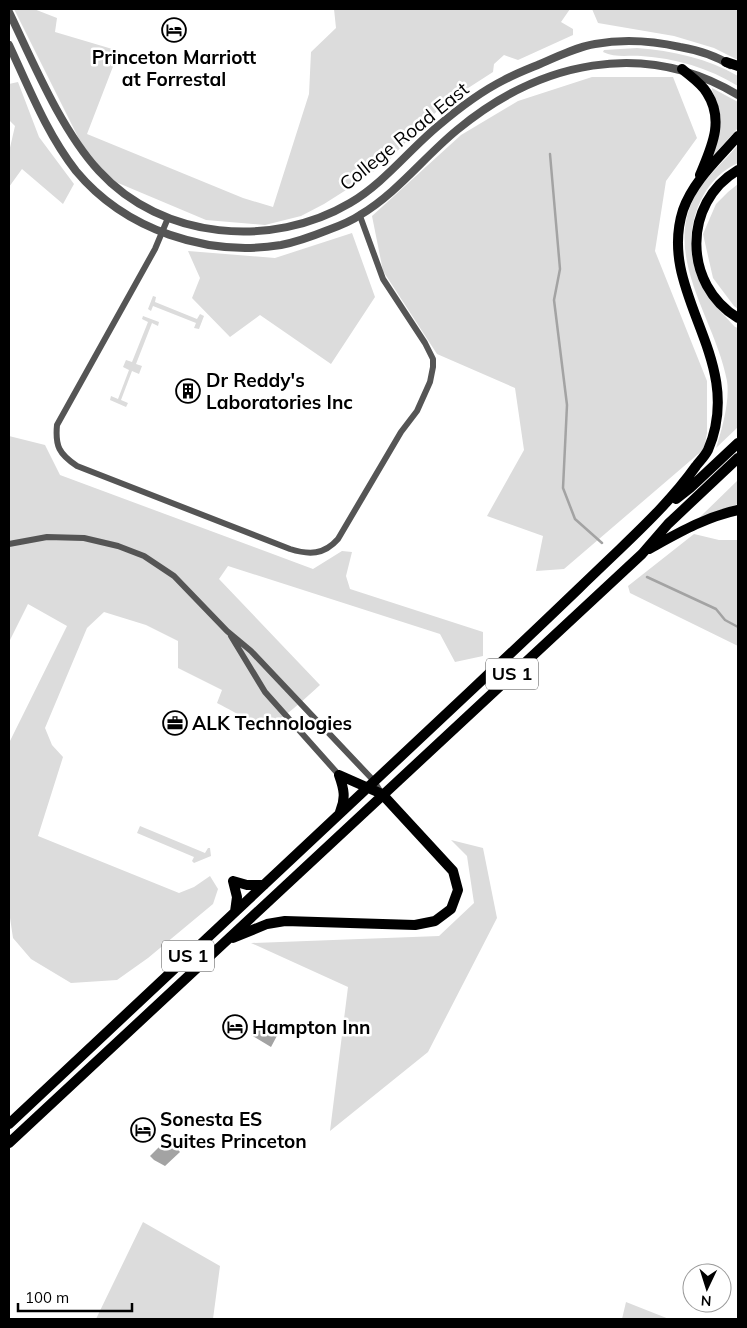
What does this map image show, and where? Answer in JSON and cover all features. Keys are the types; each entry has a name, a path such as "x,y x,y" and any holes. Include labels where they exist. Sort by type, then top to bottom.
{"highway":[{"path":"726,62 738,68"},
{"path":"658,512 708,451 720,420 723,398 722,378 683,271 679,250 679,226 684,207 698,181 714,142 717,120 713,105 706,92 682,69"},
{"path":"698,181 738,136"},
{"path":"738,170 727,177 713,191 702,210 697,230 697,254 703,278 712,293 729,312 738,318"},
{"name":"US 1","path":"9,1124 658,512 690,488 738,443"},
{"name":"US 1","path":"9,1143 642,554 668,524 738,458"},
{"path":"642,554 692,525 720,514 738,510"},
{"path":"228,940 267,924 285,922 415,926 435,921 451,910 458,890 453,871 382,794 370,785 339,775"},
{"path":"339,775 344,790 345,802 339,814"},
{"path":"235,912 237,898 233,881 247,885 264,885"}],"street":[{"name":"College Road East","path":"9,12 56,107 78,145 100,172 126,194 148,208 168,218 200,229 258,232 302,224 326,215 350,203 366,192 436,128 469,101 503,80 557,56 594,44 638,42 665,44 696,50 726,62"},
{"name":"College Road East","path":"9,45 59,148 78,172 99,193 122,212 145,225 201,244 229,248 261,248 284,245 310,237 360,216 377,204 458,130 481,112 524,87 580,67 626,62 682,69 738,94"},
{"path":"168,218 155,249 57,425 56,439 59,450 67,460 77,466 290,549 312,553 327,549 338,539 401,432 417,411 430,382 434,367 433,359 425,343 383,279 360,216"},
{"path":"9,544 47,537 84,538 118,546 144,556 174,576 251,652 370,785"},
{"path":"228,631 265,692 339,775"}],"shaded area":[{"path":"14,9 34,9 57,18 55,32 119,51 87,134 243,198 273,207 309,94 311,52 336,28 334,9 570,9 561,22 573,29 573,35 518,60 504,55 494,64 493,72 448,101 390,159 365,178 301,216 265,225 206,220 111,180 81,143"},
{"path":"592,9 738,9 738,60 714,48 674,36 598,23"},
{"path":"637,48 677,53 714,64 738,76 738,86 704,69 691,65 654,57 617,56 603,52 604,50"},
{"path":"592,77 673,77 697,138 666,181 655,251 707,381 707,433 704,449 564,569 536,571 543,536 487,516 524,450 515,388 437,354 383,271 372,216 461,135 518,101"},
{"path":"18,82 39,137 74,184 63,204 22,169 9,187 9,152 15,126 9,120 9,84"},
{"path":"712,88 738,102 738,128 712,157 721,123"},
{"path":"738,145 738,163 723,172 711,184 702,198 695,215 692,232 691,249 694,266 700,282 716,306 738,328 738,427 716,448 726,406 727,381 713,335 694,288 685,241 687,217 696,194 710,175"},
{"path":"738,184 738,309 713,278 703,234 716,204"},
{"path":"352,233 375,297 331,364 260,315 230,337 192,298 200,278 188,251 275,258"},
{"path":"153,296 156,297 155,302 197,319 200,314 204,316 199,329 194,328 196,323 153,306 151,311 148,309"},
{"path":"143,316 159,322 158,326 152,323 136,364 142,366 139,374 132,371 121,400 128,403 126,407 110,400 111,396 118,399 129,370 123,367 126,360 132,362 148,322 142,319"},
{"path":"9,436 45,445 60,475 313,569 342,551 352,552 346,576 350,589 483,632 483,656 455,662 440,634 228,566 219,579 320,685 284,716 263,725 217,703 222,690 178,668 178,641 146,625 104,612 87,628 45,728 52,745 63,757 38,836 179,893 194,887 210,876 218,889 213,904 148,958 117,980 71,983 31,959 13,938 9,911 9,743 67,626 28,604 9,642"},
{"path":"738,480 738,504 699,518"},
{"path":"694,534 719,540 738,540 738,646 630,593 628,586"},
{"path":"140,826 205,853 210,848 211,856 194,863 192,861 194,857 137,833"},
{"path":"451,840 483,848 497,918 428,1052 330,1131 348,987 251,943 439,936 474,903 467,856"},
{"path":"263,1024 279,1032 271,1047 251,1035 255,1026"},
{"path":"168,1138 180,1152 165,1166 150,1156"},
{"path":"143,1222 220,1266 213,1319 96,1319"},
{"path":"626,1302 669,1319 622,1319"}],"waterway":[{"path":"550,154 560,269 554,300 567,405 563,488 575,519 602,543"},
{"path":"647,577 716,609 725,620 738,627"}],"place":[{"name":"Princeton Marriott at Forrestal","path":"174,30"},
{"name":"Dr Reddy's Laboratories Inc","path":"188,391"},
{"name":"ALK Technologies","path":"175,723"},
{"name":"Hampton Inn","path":"235,1027"},
{"name":"Sonesta ES Suites Princeton","path":"143,1130"}]}
